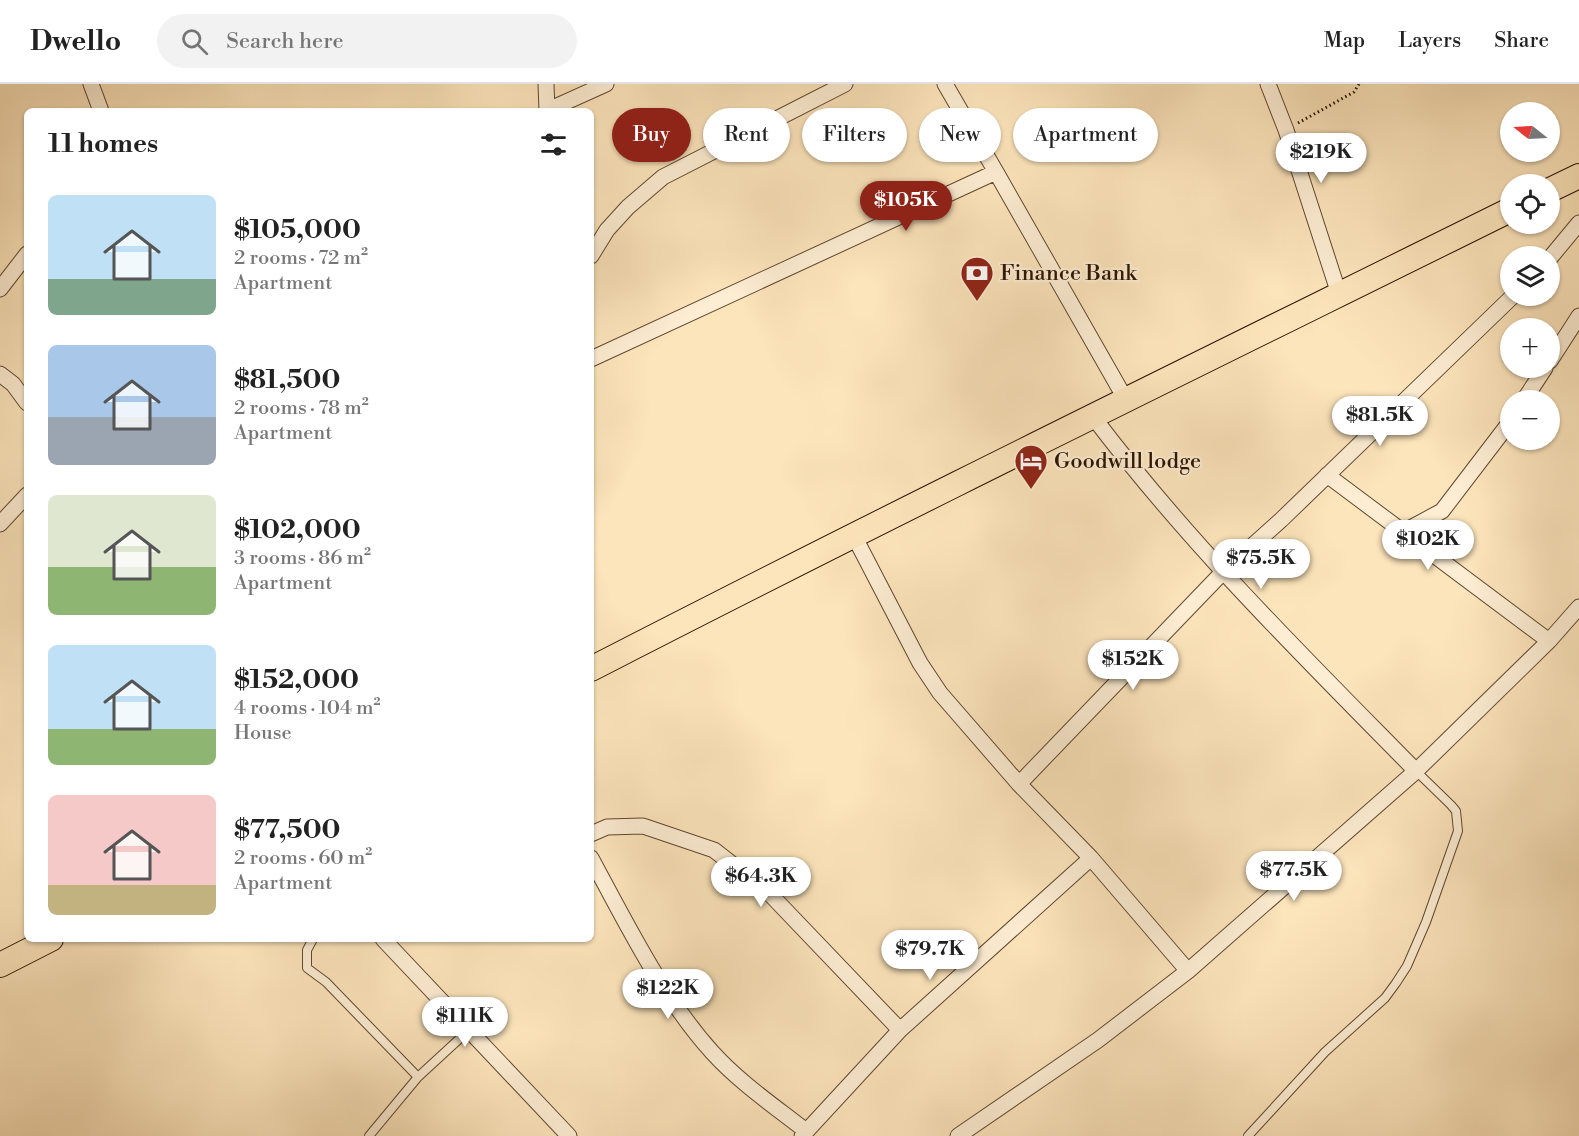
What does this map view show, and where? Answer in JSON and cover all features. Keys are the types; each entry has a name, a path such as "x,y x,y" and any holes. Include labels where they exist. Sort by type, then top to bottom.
{"main road":[{"path":"1560,185 1579,176"},
{"path":"594,667 853,534 1094,418 1500,215"},
{"path":"0,965 45,942"}],"street":[{"path":"91,84 100,108"},
{"path":"546,84 546,108"},
{"path":"553,108 606,84"},
{"path":"594,251 607,230 663,177 845,84"},
{"path":"945,84 1126,400"},
{"path":"1268,84 1286,130 1340,294"},
{"path":"594,358 996,172"},
{"path":"1560,246 1579,223"},
{"path":"0,289 24,258"},
{"path":"1019,784 1222,573 1503,306"},
{"path":"1560,345 1579,316"},
{"path":"0,374 24,399"},
{"path":"1094,418 1141,480 1222,573 1416,771"},
{"path":"1403,532 1432,519 1442,511 1500,435"},
{"path":"1327,475 1549,641"},
{"path":"0,524 24,498"},
{"path":"853,534 920,663 940,693 1019,784 1091,858 1188,970"},
{"path":"958,1136 1098,1040 1188,970 1416,771 1549,641 1579,607"},
{"path":"594,833 607,827 644,826 714,850 769,893 900,1030"},
{"path":"594,863 653,968 698,1035 733,1073 804,1133 900,1030 1091,858"},
{"path":"386,942 569,1136"}],"lane":[{"path":"1248,1136 1325,1052 1385,998 1407,966 1458,831 1458,821 1451,804 1416,771"},
{"path":"311,942 307,950 307,968 326,982 418,1077"},
{"path":"369,1136 418,1077 470,1029"}],"path":[{"path":"1286,130 1354,92 1359,84"}],"place":[{"name":"Finance Bank","path":"977,302"},
{"name":"Goodwill lodge","path":"1031,490"}]}
